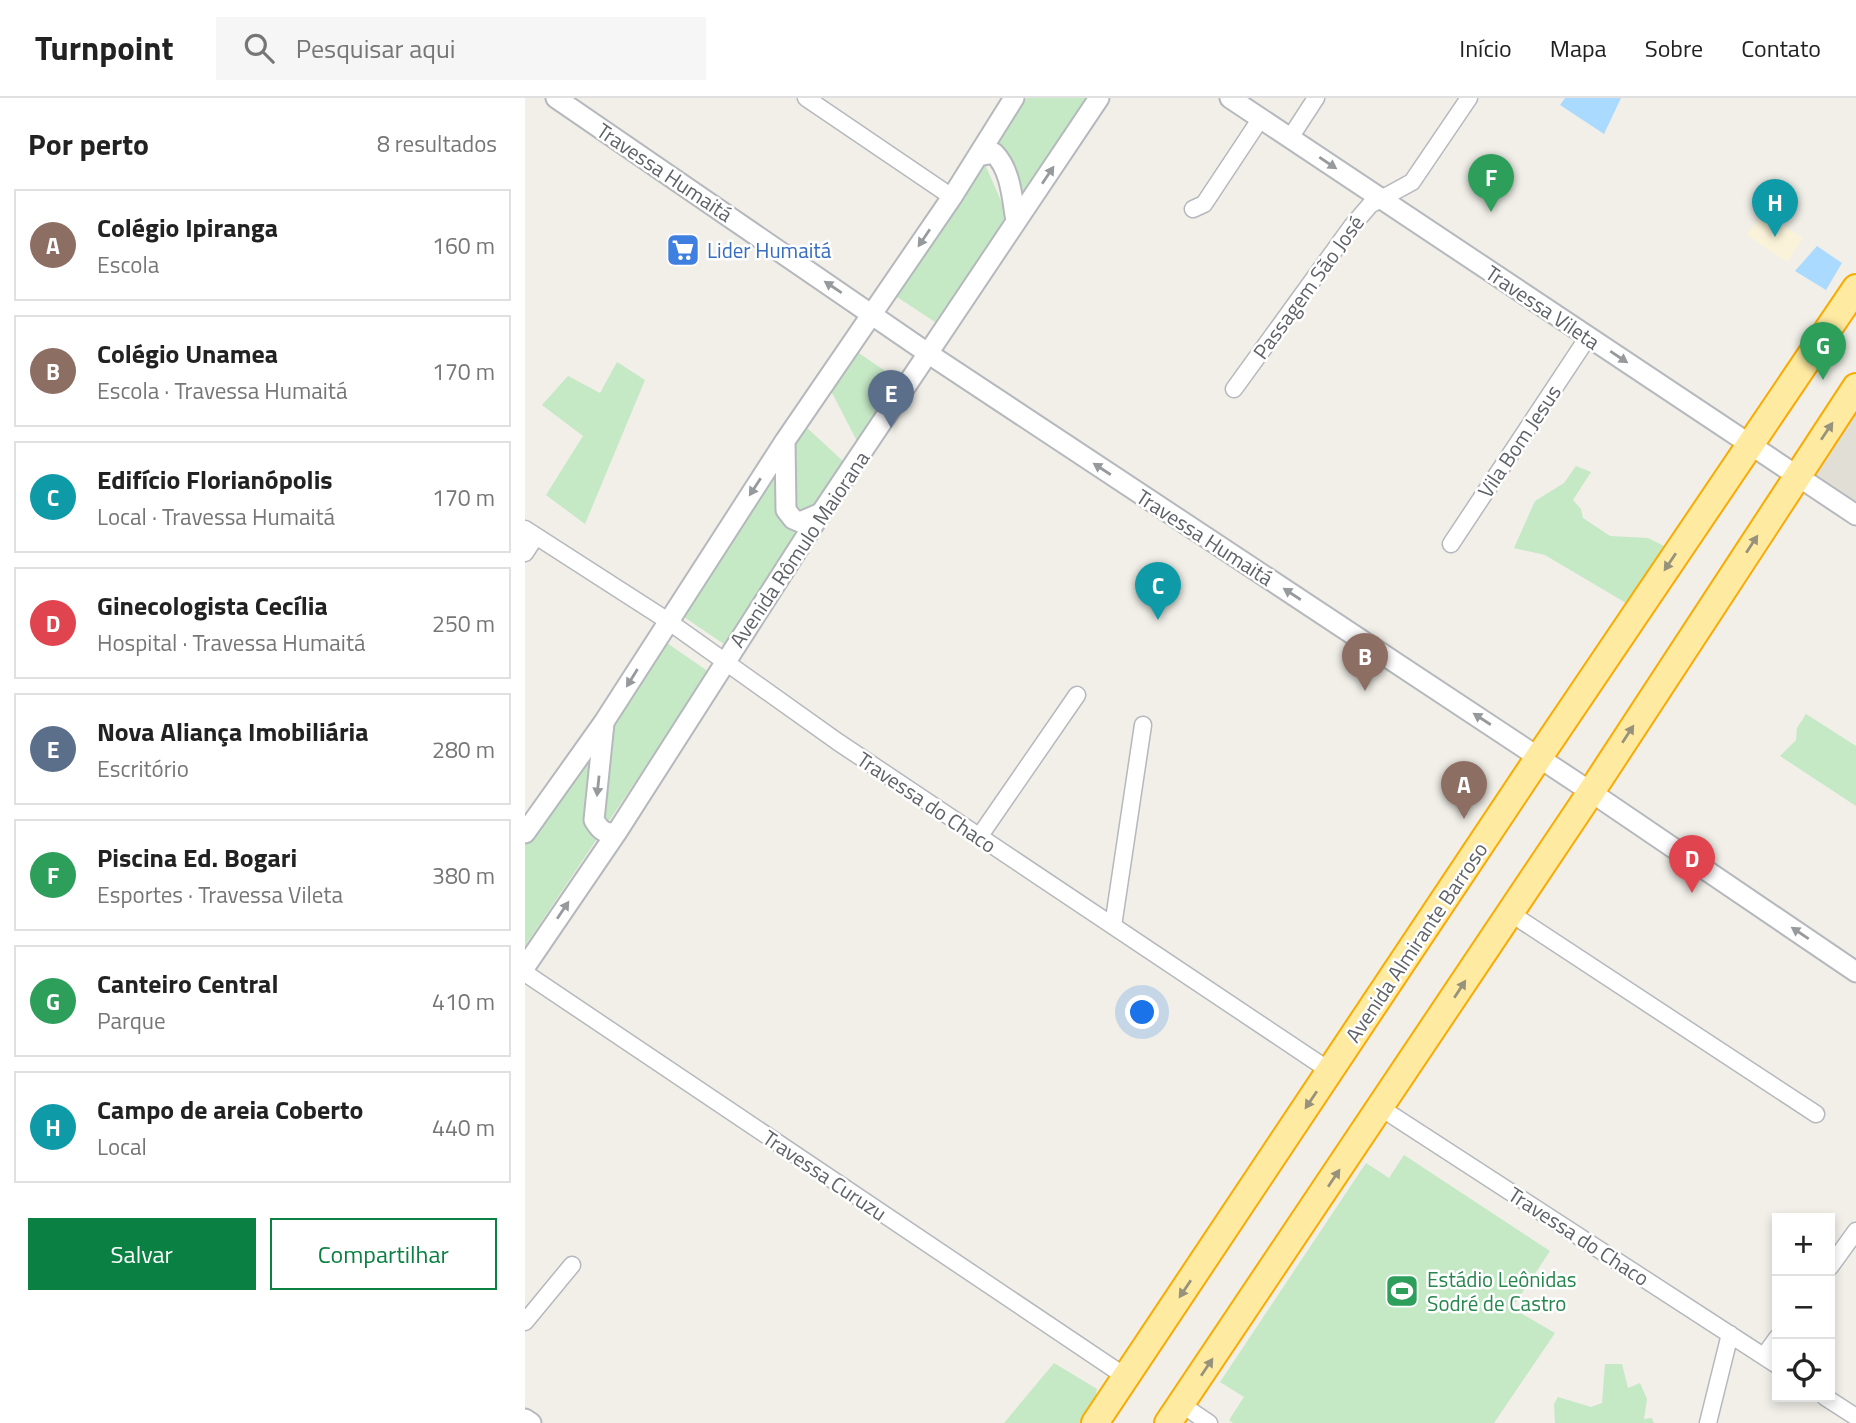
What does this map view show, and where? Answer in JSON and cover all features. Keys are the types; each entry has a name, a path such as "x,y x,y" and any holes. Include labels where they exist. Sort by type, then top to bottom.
{"highway":[{"name":"Avenida Almirante Barroso","path":"1095,1423 1539,757 1856,288"},
{"path":"1175,1414 1591,792 1856,387"}],"street":[{"name":"Travessa Humaitá","path":"556,98 929,354 1539,757 1856,972"},
{"path":"806,98 952,197"},
{"path":"525,833 604,722 785,441 952,197 1014,98"},
{"name":"Avenida Rômulo Maiorana","path":"525,967 617,832 821,513 1099,98"},
{"name":"Travessa Vileta","path":"1230,98 1856,515"},
{"path":"1290,138 1316,98"},
{"name":"Passagem São José","path":"1234,389 1352,226 1370,205 1412,182 1469,98"},
{"path":"1193,209 1204,204 1261,118"},
{"path":"978,156 994,153 1001,160 1008,175 1016,221"},
{"name":"Vila Bom Jesus","path":"1451,544 1588,337"},
{"path":"785,441 786,510 793,519 800,522 821,513"},
{"path":"525,553 530,532"},
{"name":"Travessa do Chaco","path":"530,532 668,621 838,742 1330,1071"},
{"path":"979,837 1077,695"},
{"path":"604,722 594,820 600,830 609,834 617,832"},
{"path":"1113,926 1143,725"},
{"path":"1510,913 1816,1114"},
{"name":"Travessa Curuzu","path":"525,973 1126,1377"},
{"name":"Travessa do Chaco","path":"1381,1108 1771,1360"},
{"path":"1835,1259 1856,1231"},
{"path":"525,1322 572,1265"},
{"path":"1708,1423 1730,1334"},
{"path":"1771,1360 1777,1339"},
{"path":"1834,1402 1855,1414"},
{"path":"1175,1414 1209,1423"},
{"path":"525,1419 531,1423"}],"shaded area":[{"path":"1856,387 1856,515 1803,476"}],"green space":[{"path":"1027,98 1091,98 1022,203 998,140"},
{"path":"984,162 1008,217 935,322 894,295"},
{"path":"856,351 901,382 857,441 829,387"},
{"path":"617,362 645,380 585,524 546,495 583,436 542,405 568,376 600,393"},
{"path":"805,426 844,462 724,644 678,613"},
{"path":"1576,466 1591,472 1573,500 1581,509 1583,518 1610,536 1648,538 1664,546 1658,570 1626,603 1545,555 1514,548 1535,501 1564,483"},
{"path":"664,641 709,672 525,946 525,841"},
{"path":"1806,714 1856,746 1856,806 1780,756 1796,740 1797,728"},
{"name":"Estádio Leônidas Sodré de Castro","path":"1404,1155 1550,1251 1512,1308 1555,1333 1494,1423 1233,1423 1229,1420 1244,1397 1220,1382 1366,1163 1389,1178"},
{"path":"1054,1363 1097,1389 1094,1405 1084,1423 1004,1423"},
{"path":"1605,1364 1622,1364 1628,1388 1640,1383 1647,1399 1644,1419 1652,1418 1654,1423 1555,1423 1554,1404 1558,1397 1591,1407 1602,1403"}],"sand":[{"path":"1763,213 1803,238 1787,262 1747,235"}],"water":[{"path":"1565,98 1621,98 1604,134 1560,105"},
{"path":"1817,246 1842,263 1826,290 1795,271"}],"place":[{"name":"Piscina Ed. Bogari","path":"1491,212"},
{"name":"Campo de areia Coberto","path":"1775,237"},
{"name":"Lider Humaitá","path":"683,250"},
{"name":"Canteiro Central","path":"1823,380"},
{"name":"Nova Aliança Imobiliária","path":"891,428"},
{"name":"Edifício Florianópolis","path":"1158,620"},
{"name":"Colégio Unamea","path":"1365,691"},
{"name":"Colégio Ipiranga","path":"1464,819"},
{"name":"Ginecologista Cecília","path":"1692,893"},
{"name":"Estádio Leônidas Sodré de Castro","path":"1402,1291"}]}
